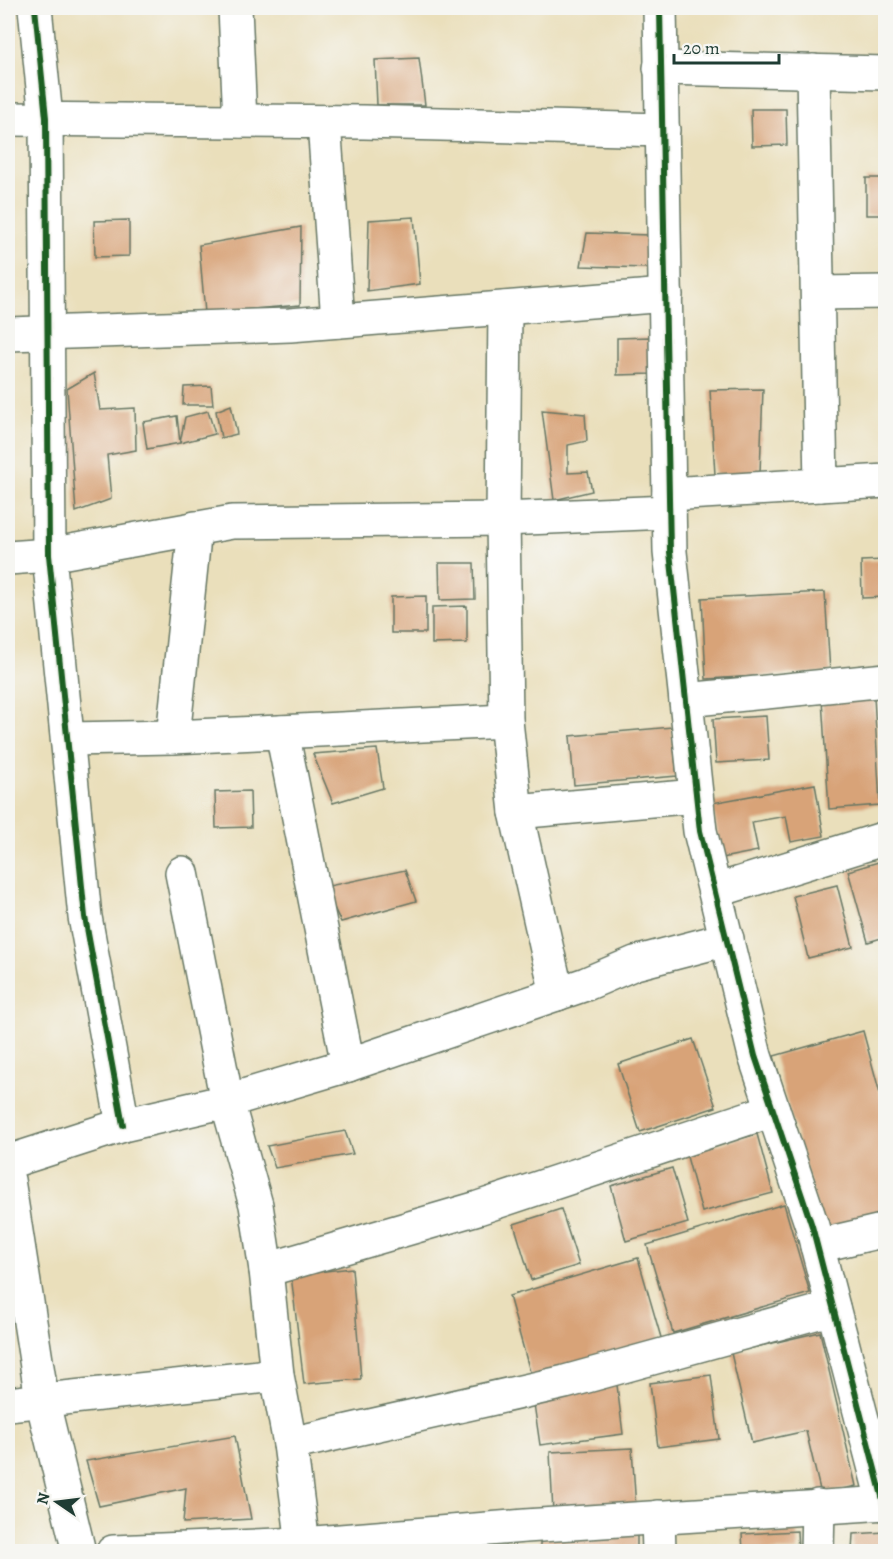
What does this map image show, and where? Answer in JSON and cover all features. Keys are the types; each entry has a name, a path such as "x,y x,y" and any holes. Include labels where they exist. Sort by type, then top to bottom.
{"street":[{"path":"35,8 46,118 46,333 50,555 85,917 123,1125"},
{"path":"235,8 240,121"},
{"path":"113,1551 303,1548 658,1517 818,1506 885,1504 817,1246 755,1056 700,831 670,552 660,8"},
{"path":"660,68 885,73"},
{"path":"813,71 821,485"},
{"path":"8,119 324,122 663,130"},
{"path":"324,122 338,321"},
{"path":"818,293 885,292"},
{"path":"8,334 338,321 666,295"},
{"path":"505,308 502,519 506,721 516,812 557,994"},
{"path":"8,558 50,555 232,522 502,519 821,485 885,481"},
{"path":"173,737 195,528"},
{"path":"686,700 885,680"},
{"path":"69,739 173,737 506,721"},
{"path":"282,732 348,1065"},
{"path":"516,812 696,796"},
{"path":"715,891 885,838"},
{"path":"182,873 227,1101 256,1205 266,1270 277,1375 290,1444 303,1548"},
{"path":"8,1162 123,1125 227,1101 348,1065 557,994 635,963 727,939"},
{"path":"266,1270 478,1208 773,1110"},
{"path":"8,1180 42,1399 79,1551"},
{"path":"817,1246 885,1230"},
{"path":"290,1444 565,1382 833,1308"},
{"path":"8,1404 277,1375"},
{"path":"817,1551 818,1506"},
{"path":"658,1517 659,1551"}],"building":[{"path":"419,58 425,105 377,105 375,60"},
{"path":"751,109 786,109 787,145 752,146"},
{"path":"866,178 885,178 885,215 866,215"},
{"path":"414,217 420,284 367,291 369,220"},
{"path":"129,220 129,256 95,257 94,221"},
{"path":"301,227 300,305 205,313 199,245"},
{"path":"587,233 649,235 647,268 581,266"},
{"path":"651,337 652,374 617,375 617,338"},
{"path":"94,373 100,410 135,408 136,450 107,455 111,499 76,512 67,389"},
{"path":"211,386 213,405 183,405 184,387"},
{"path":"763,389 760,473 715,475 710,390"},
{"path":"231,405 237,434 221,438 216,411"},
{"path":"542,410 585,414 587,441 568,445 568,473 588,472 592,491 554,500"},
{"path":"208,411 215,434 180,443 185,417"},
{"path":"177,416 180,443 147,449 143,422"},
{"path":"885,560 885,597 862,598 861,561"},
{"path":"439,563 474,563 475,599 440,600"},
{"path":"825,592 830,672 706,679 702,598"},
{"path":"426,596 426,633 391,633 391,597"},
{"path":"467,606 467,643 432,644 432,607"},
{"path":"874,696 880,805 829,809 822,700"},
{"path":"766,716 769,760 716,763 713,719"},
{"path":"672,727 677,776 574,785 570,736"},
{"path":"377,749 383,788 333,803 313,754"},
{"path":"815,784 824,836 791,842 786,816 752,822 758,851 722,858 712,803"},
{"path":"250,791 251,827 216,828 215,792"},
{"path":"885,860 885,937 868,942 848,871"},
{"path":"405,870 416,901 341,922 324,887"},
{"path":"837,885 853,947 808,958 793,896"},
{"path":"863,1031 885,1112 885,1216 824,1233 774,1056"},
{"path":"693,1039 716,1107 640,1132 618,1064"},
{"path":"345,1131 353,1154 275,1168 267,1146"},
{"path":"757,1134 773,1193 702,1212 686,1153"},
{"path":"672,1168 688,1223 626,1241 611,1186"},
{"path":"784,1204 810,1293 673,1333 647,1245"},
{"path":"561,1209 579,1265 531,1280 514,1224"},
{"path":"638,1258 662,1341 532,1379 509,1296"},
{"path":"352,1268 361,1379 304,1384 291,1275"},
{"path":"820,1332 856,1486 821,1494 806,1431 752,1443 731,1353"},
{"path":"711,1375 719,1439 658,1447 650,1383"},
{"path":"617,1385 623,1434 540,1445 533,1397"},
{"path":"235,1436 251,1519 183,1523 186,1488 99,1506 86,1461"},
{"path":"632,1448 636,1509 553,1513 550,1452"},
{"path":"797,1531 798,1551 743,1551 742,1534"},
{"path":"885,1532 885,1551 852,1551 853,1534"},
{"path":"637,1535 637,1551 540,1551 540,1538"}],"cycle path":[{"path":"35,8 46,118 49,555 85,917 123,1125"},
{"path":"660,8 670,552 700,831 755,1056 812,1226 884,1504"}]}
